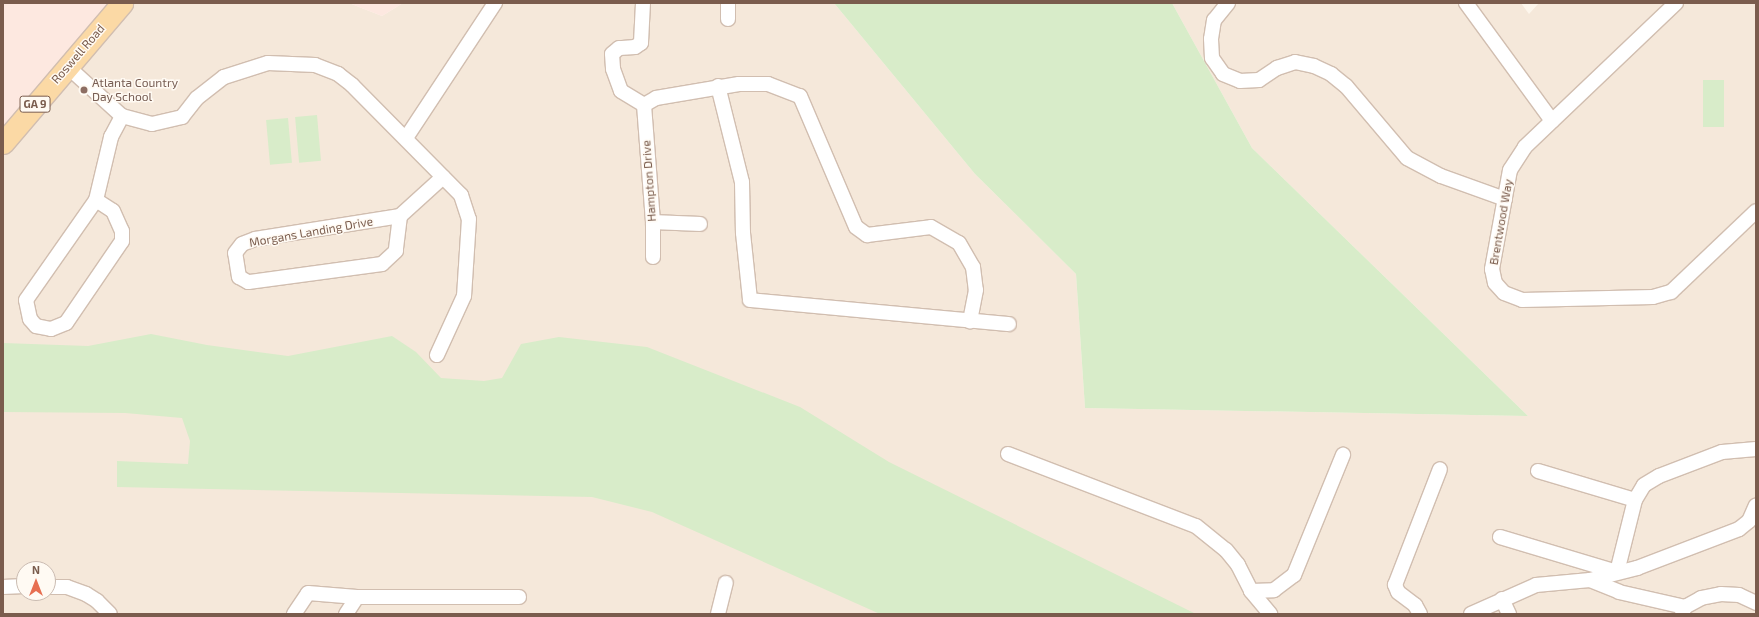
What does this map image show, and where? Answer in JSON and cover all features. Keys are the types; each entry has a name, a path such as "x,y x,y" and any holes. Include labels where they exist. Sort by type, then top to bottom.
{"main road":[{"name":"Roswell Road","path":"3,143 122,3"}],"street":[{"path":"406,138 495,3"},
{"path":"643,3 641,43 635,47 618,48 612,54 613,69 621,91 644,105 656,98 718,86 768,84 800,96 856,227 867,235 931,227 959,242 973,267 976,290 970,321"},
{"path":"728,3 728,20"},
{"path":"1228,3 1214,20 1211,39 1212,58 1222,74 1240,81 1259,80 1277,68 1295,62 1314,66 1331,74 1346,86 1407,158 1441,176 1504,199"},
{"path":"1466,3 1552,121"},
{"name":"Brentwood Way","path":"1676,3 1524,147 1510,170 1492,270 1495,283 1504,293 1522,300 1652,297 1671,292 1756,211"},
{"path":"67,66 122,116 152,124 182,117 197,98 224,77 268,63 315,65 338,74 406,138 461,195 469,219 468,261 464,296 437,355"},
{"path":"718,86 742,182 743,233 750,300 1009,324"},
{"name":"Hampton Drive","path":"644,105 653,222 653,256"},
{"path":"96,200 113,211 122,231 122,241 66,323 51,329 36,326 30,319 26,300 96,200 110,137 122,116"},
{"path":"400,216 443,177"},
{"name":"Morgans Landing Drive","path":"400,216 396,251 382,264 248,282 239,277 235,253 242,244 255,239 400,216"},
{"path":"653,222 700,224"},
{"path":"1617,572 1635,500 1644,485 1659,476 1722,452 1756,449"},
{"path":"1008,454 1196,526 1226,550 1238,565 1251,591 1270,614"},
{"path":"1251,591 1274,590 1294,575 1343,455"},
{"path":"1420,614 1415,605 1398,592 1395,585 1440,468"},
{"path":"1538,471 1635,500"},
{"path":"1471,614 1536,585 1590,580 1637,568 1739,529 1749,521 1756,505"},
{"path":"1500,538 1617,572"},
{"path":"1590,580 1619,592 1684,611 1701,598 1721,594 1739,595 1756,603"},
{"path":"718,614 726,583"},
{"path":"3,587 16,586"},
{"path":"56,586 67,587 97,600 110,614"},
{"path":"294,614 308,593 357,597 520,597"},
{"path":"346,614 357,597"},
{"path":"1502,599 1509,614"}],"shaded area":[{"path":"3,3 117,3 3,152"},
{"path":"117,3 349,3 382,16 403,3 834,3 975,174 1076,274 1085,408 1528,416 1252,148 1172,3 1521,3 1529,14 1539,3 1756,3 1756,614 3,614 3,152"},
{"path":"349,3 403,3 382,16"}],"green space":[{"path":"834,3 1172,3 1252,148 1528,416 1085,408 1076,274 975,174"},
{"path":"1703,80 1724,80 1724,127 1703,127"},
{"path":"317,115 321,161 299,163 295,117"},
{"path":"288,118 292,163 270,165 266,120"},
{"path":"151,334 207,345 288,356 392,336 416,352 441,378 484,381 502,378 521,344 559,337 647,347 800,407 889,462 1196,614 880,614 652,512 592,497 117,487 117,461 188,464 190,441 182,418 125,413 3,412 3,343 88,346"}],"place":[{"name":"Atlanta Country Day School","path":"84,90"}]}
